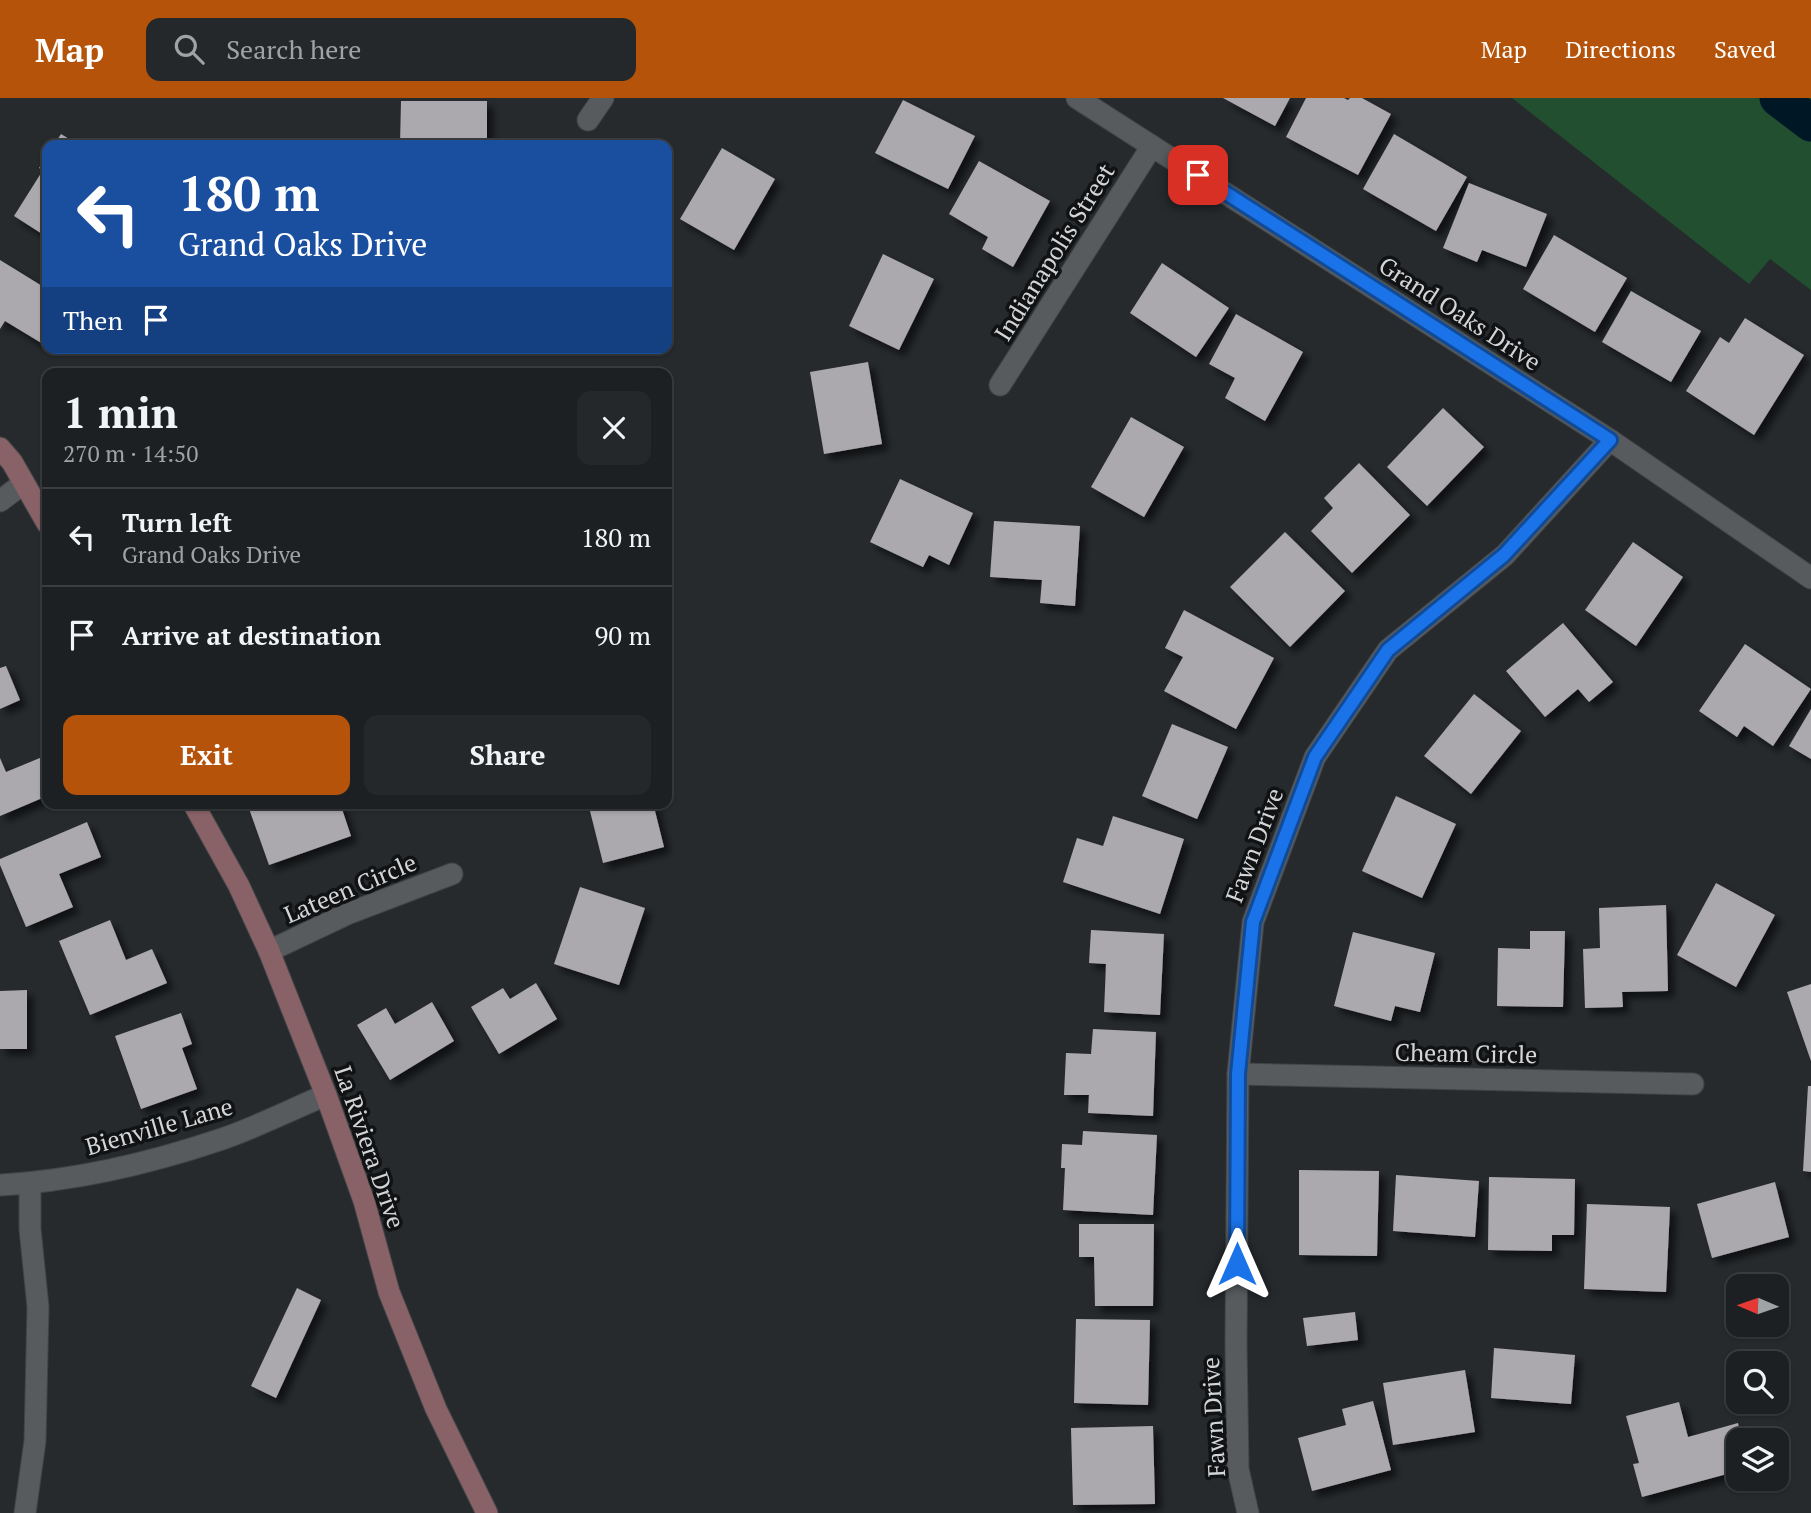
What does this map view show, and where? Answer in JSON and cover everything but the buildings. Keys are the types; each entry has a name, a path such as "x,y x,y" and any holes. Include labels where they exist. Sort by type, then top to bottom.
{"street":[{"path":"588,120 603,98"},
{"name":"Grand Oaks Drive","path":"1077,98 1610,440 1811,578"},
{"name":"Indianapolis Street","path":"1000,385 1152,146"},
{"name":"Fawn Drive","path":"1248,1513 1238,1469 1238,1074 1253,922 1315,757 1388,650 1504,555 1610,440"},
{"path":"0,447 42,514"},
{"path":"0,501 24,483"},
{"name":"La Riviera Drive","path":"196,809 239,886 269,951 326,1095 364,1201 389,1292 436,1409 487,1513"},
{"name":"Lateen Circle","path":"269,951 348,914 452,874"},
{"name":"Cheam Circle","path":"1238,1074 1693,1084"},
{"name":"Bienville Lane","path":"0,1185 30,1184 106,1171 223,1139 326,1095"},
{"path":"25,1513 35,1441 38,1307 30,1229 30,1184"}],"green space":[{"path":"1512,98 1811,98 1811,290 1770,259 1749,284"}],"waterway":[{"path":"1778,98 1811,123"}],"route":[{"path":"1198,175 1610,440 1504,555 1388,650 1315,757 1253,922 1238,1074 1237,1264"}]}
